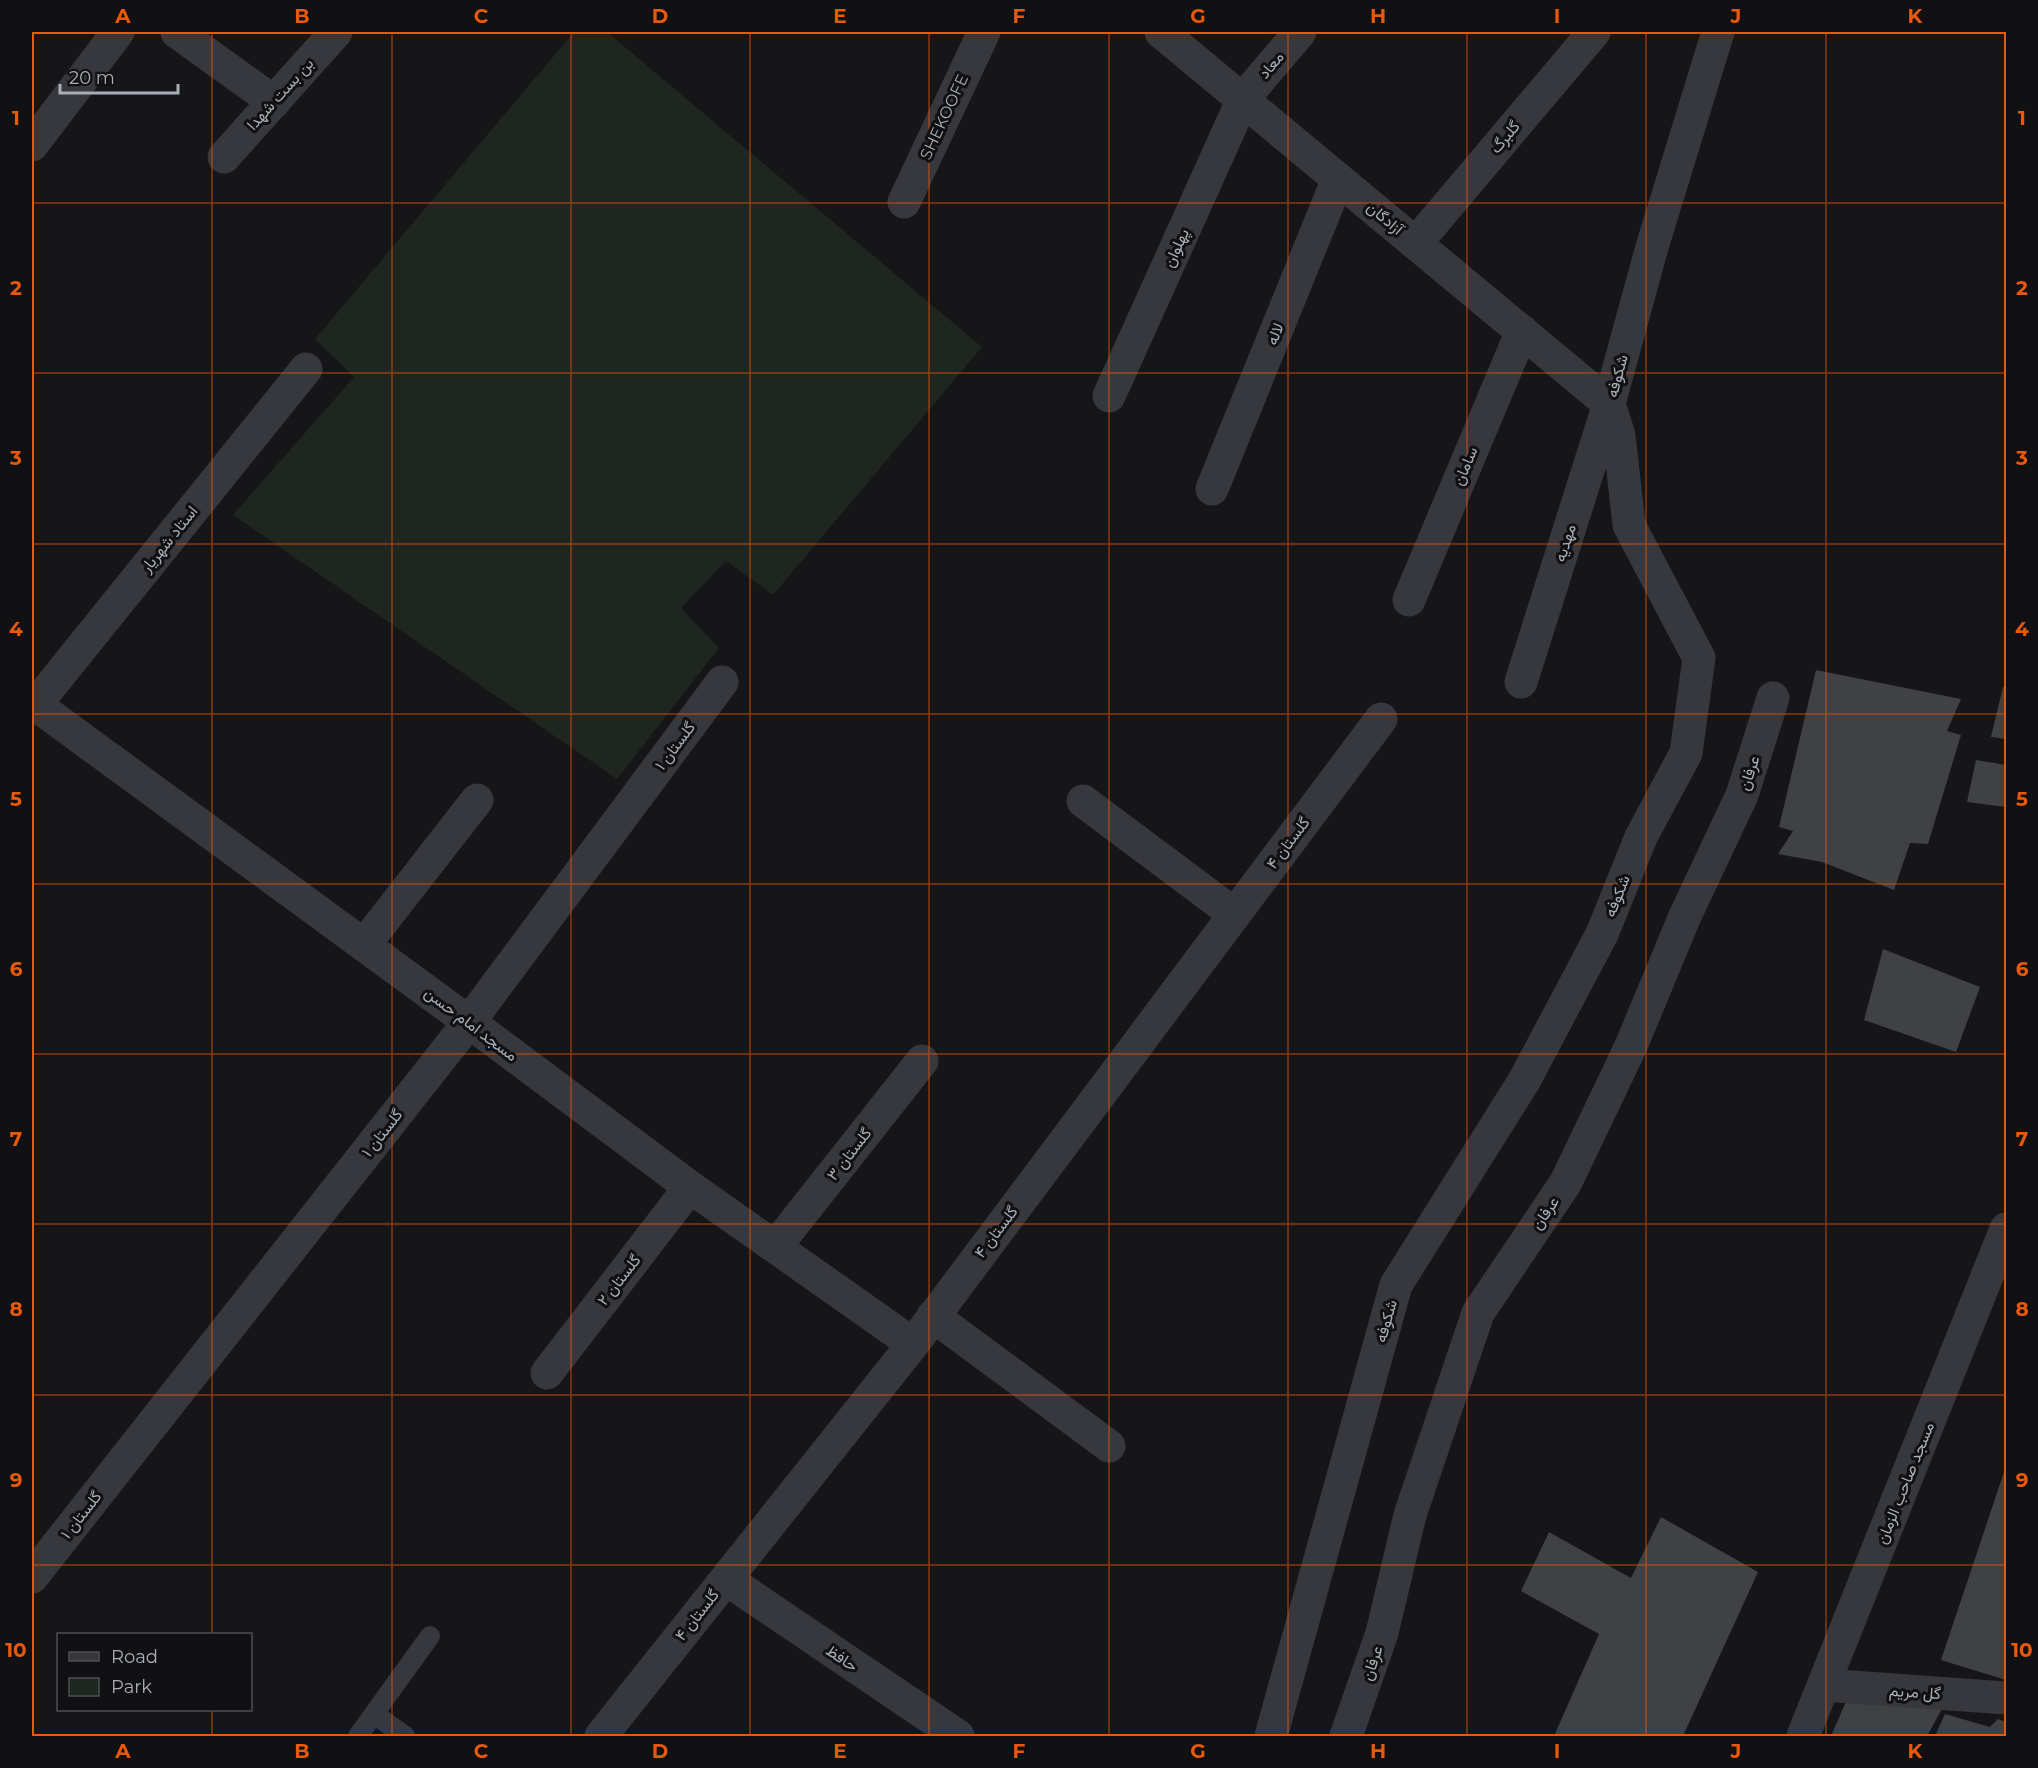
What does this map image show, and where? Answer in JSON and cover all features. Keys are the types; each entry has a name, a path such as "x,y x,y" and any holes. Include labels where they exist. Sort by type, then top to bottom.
{"street":[{"path":"32,145 118,32"},
{"path":"177,32 274,102"},
{"name":"بن بست شهدا","path":"224,157 336,32"},
{"name":"SHEKOOFE","path":"904,202 984,32"},
{"name":"آزادگان","path":"1161,32 1609,404"},
{"name":"معاد","path":"1243,99 1300,32"},
{"name":"گلبرگ","path":"1416,243 1594,32"},
{"name":"شکوفه","path":"1271,1737 1396,1285 1524,1081 1602,934 1641,837 1686,753 1700,658 1629,525 1619,435 1609,404 1652,247 1718,32"},
{"name":"پهلوان","path":"1109,396 1243,99"},
{"name":"لاله","path":"1212,489 1338,179"},
{"name":"سامان","path":"1408,600 1522,331"},
{"name":"استاد شهریار","path":"33,705 306,369"},
{"name":"مهدیه","path":"1521,682 1609,404"},
{"name":"گلستان ۱","path":"32,1577 469,1022 722,682"},
{"name":"عرفان","path":"1346,1737 1382,1633 1410,1515 1478,1313 1566,1182 1631,1047 1684,916 1742,795 1773,699"},
{"name":"مسجد امام حسن","path":"33,705 469,1022 690,1187 913,1344"},
{"name":"گلستان ۴","path":"601,1737 913,1344 1381,719"},
{"path":"364,945 477,800"},
{"path":"1083,801 1234,914"},
{"name":"گلستان ۳","path":"776,1246 922,1061"},
{"name":"گلستان ۲","path":"547,1373 690,1187"},
{"name":"مسجد صاحب الزمان","path":"1803,1737 2007,1229"},
{"path":"933,1316 1109,1446"},
{"name":"حافظ","path":"726,1579 954,1735"},
{"name":"گل مریم","path":"1824,1685 2007,1698"}],"lane":[{"path":"358,1737 430,1636"},
{"path":"374,1714 405,1737"}],"green space":[{"path":"574,32 607,32 982,347 773,595 726,561 681,608 719,648 617,779 233,515 354,377 315,339"}],"building":[{"path":"1816,670 1961,699 1947,731 1961,735 1928,844 1910,843 1894,890 1822,862 1778,854 1793,831 1779,827"},
{"path":"2003,687 2006,687 2006,739 1991,737"},
{"path":"1976,760 2006,765 2006,807 1967,802"},
{"path":"1883,949 1980,987 1956,1052 1864,1020"},
{"path":"2006,1466 2006,1680 1941,1660"},
{"path":"1661,1517 1758,1572 1683,1736 1554,1736 1599,1634 1521,1591 1549,1532 1631,1578"},
{"path":"1848,1697 1943,1707 1927,1736 1831,1736"},
{"path":"1945,1714 1990,1727 1998,1719 2006,1722 2006,1736 1935,1736"}]}
